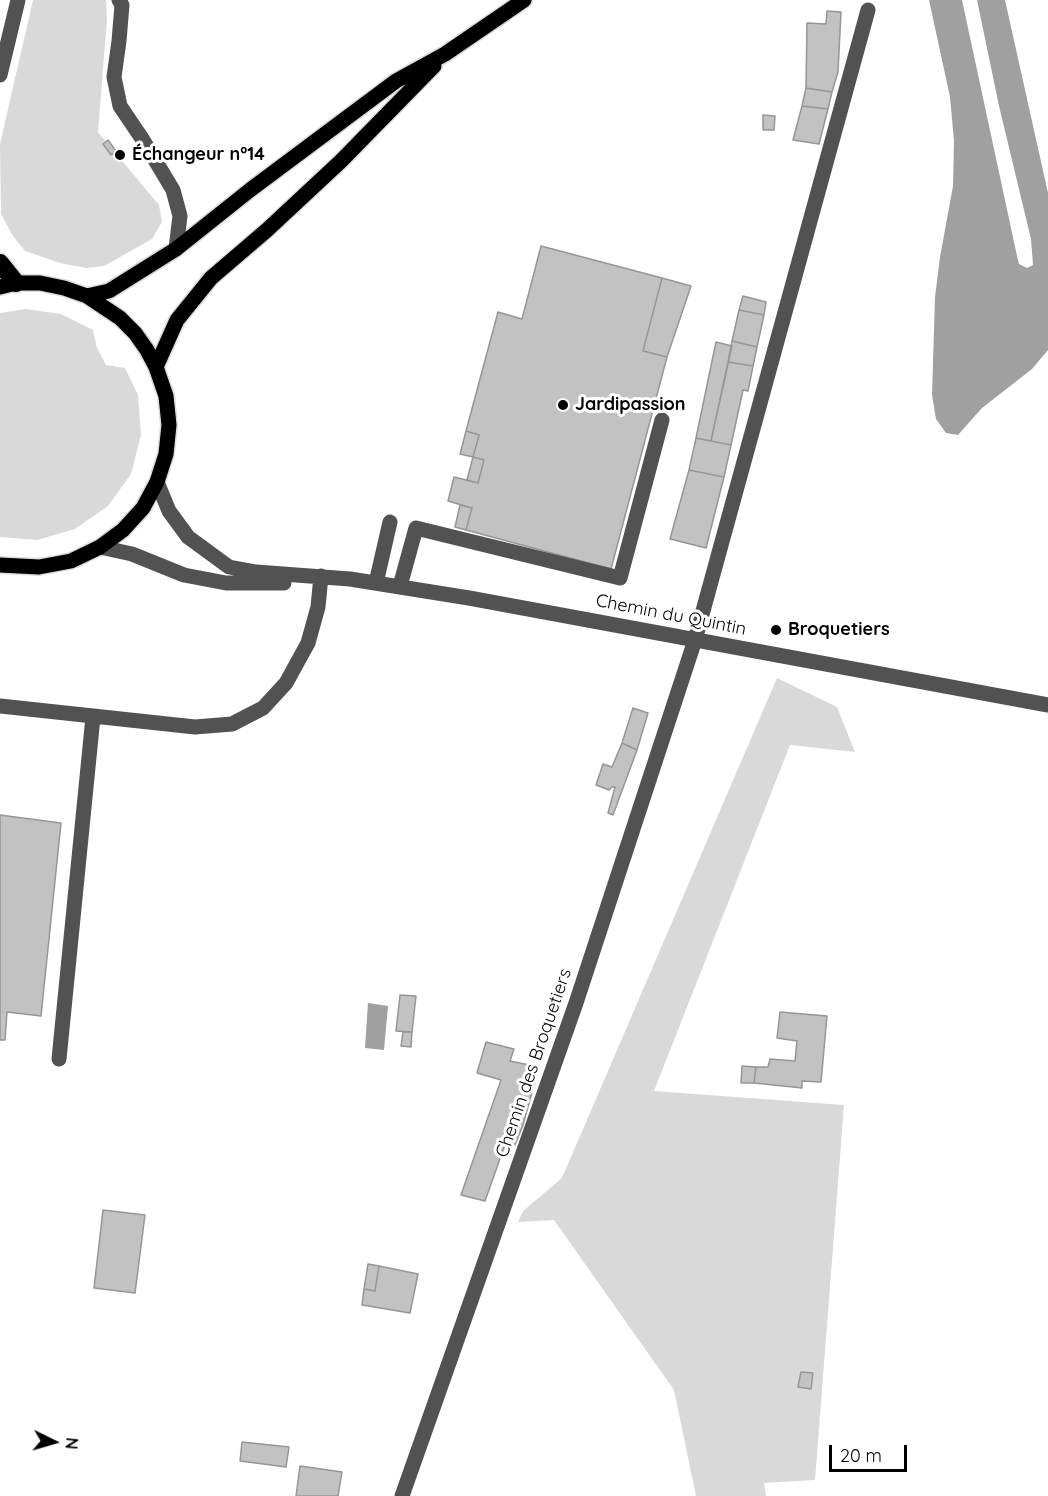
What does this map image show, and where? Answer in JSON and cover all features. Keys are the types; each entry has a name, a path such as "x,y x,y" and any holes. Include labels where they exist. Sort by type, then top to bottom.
{"highway":[{"path":"0,263 8,285"}],"main road":[{"path":"87,296 109,291 176,249 250,190 396,81 445,54 524,0"},
{"path":"156,368 177,320 211,278 341,161 445,54"},
{"path":"0,565 39,567 71,561 100,547 123,530 143,508 157,482 166,454 169,425 166,396 156,368 135,333 112,312 87,296 64,288 48,285 8,285"}],"street":[{"path":"0,75 18,0"},
{"path":"119,0 122,6 114,77 120,106 173,190 180,216 176,249"},
{"name":"Chemin des Broquetiers","path":"402,1496 576,1003 696,640 868,10"},
{"path":"400,586 416,528 620,578 662,420"},
{"name":"Chemin du Quintin","path":"157,482 169,511 188,537 230,567 256,572 321,576 400,586 1048,705"},
{"path":"376,583 390,522"},
{"name":"Chemin du Quintin","path":"100,547 132,554 184,574 226,583 292,583 321,576"},
{"path":"0,706 195,727 232,724 263,708 286,683 308,643 318,607 321,576"},
{"path":"59,1059 93,717"}],"shaded area":[{"path":"33,0 106,0 107,19 98,132 159,205 162,222 152,239 104,266 86,268 60,263 25,251 13,236 1,214 0,144"},
{"path":"929,0 962,0 1017,256 1019,264 1027,268 1033,265 1031,239 999,106 977,0 1005,0 1048,193 1048,350 1032,369 982,408 958,435 946,433 936,419 932,395 935,297 953,186 954,141 950,97"},
{"path":"26,309 61,314 93,330 97,348 106,365 125,368 138,395 141,435 131,474 108,506 75,529 37,540 0,537 0,313"},
{"path":"777,678 837,707 855,752 790,745 654,1091 844,1105 815,1480 764,1483 766,1496 696,1496 674,1390 554,1220 518,1222 523,1211 562,1178"},
{"path":"368,1003 388,1006 384,1050 365,1048"}],"building":[{"path":"827,11 841,12 838,72 832,92 806,88 807,23 826,24"},
{"path":"806,88 832,92 828,109 802,106"},
{"path":"802,106 828,109 819,144 793,140"},
{"path":"763,115 775,116 774,130 763,130"},
{"path":"108,140 116,151 111,155 103,144"},
{"path":"541,246 662,278 643,351 667,357 611,569 466,530 472,508 448,501 454,477 478,483 484,460 473,457 479,435 466,431 498,312 522,319"},
{"path":"662,278 691,286 667,357 643,351"},
{"path":"743,296 766,302 764,315 739,310"},
{"path":"739,310 764,315 757,347 732,341"},
{"path":"732,341 757,347 753,366 728,362"},
{"path":"716,342 732,346 711,441 696,438"},
{"path":"728,362 753,366 748,391 743,390 731,445 711,441"},
{"path":"466,431 479,435 473,457 460,454"},
{"path":"696,438 731,445 724,477 689,470"},
{"path":"473,457 484,460 478,483 467,480"},
{"path":"689,470 724,477 706,548 670,539"},
{"path":"460,505 472,508 466,530 455,527"},
{"path":"633,708 648,713 637,750 622,743"},
{"path":"622,743 637,750 613,815 608,813 615,787 609,790 596,785 603,764 612,767"},
{"path":"0,815 61,823 41,1016 7,1012 5,1040 0,1040"},
{"path":"400,995 416,996 412,1032 396,1031"},
{"path":"780,1012 827,1016 821,1082 802,1081 802,1088 754,1083 756,1067 768,1067 770,1059 795,1061 797,1041 777,1038"},
{"path":"403,1032 412,1032 411,1047 401,1046"},
{"path":"486,1042 514,1049 510,1061 539,1067 515,1145 507,1139 485,1201 461,1195 501,1080 477,1073"},
{"path":"742,1066 756,1067 754,1083 741,1083"},
{"path":"103,1210 145,1215 135,1293 94,1288"},
{"path":"368,1264 379,1266 375,1291 364,1289"},
{"path":"379,1266 418,1274 410,1313 362,1305 364,1289 375,1291"},
{"path":"801,1372 813,1373 811,1389 798,1387"},
{"path":"242,1442 289,1447 286,1467 240,1461"},
{"path":"300,1466 342,1472 338,1496 296,1496"}],"place":[{"name":"Échangeur n°14","path":"120,155"},
{"name":"Jardipassion","path":"563,405"},
{"name":"Broquetiers","path":"776,630"}]}
